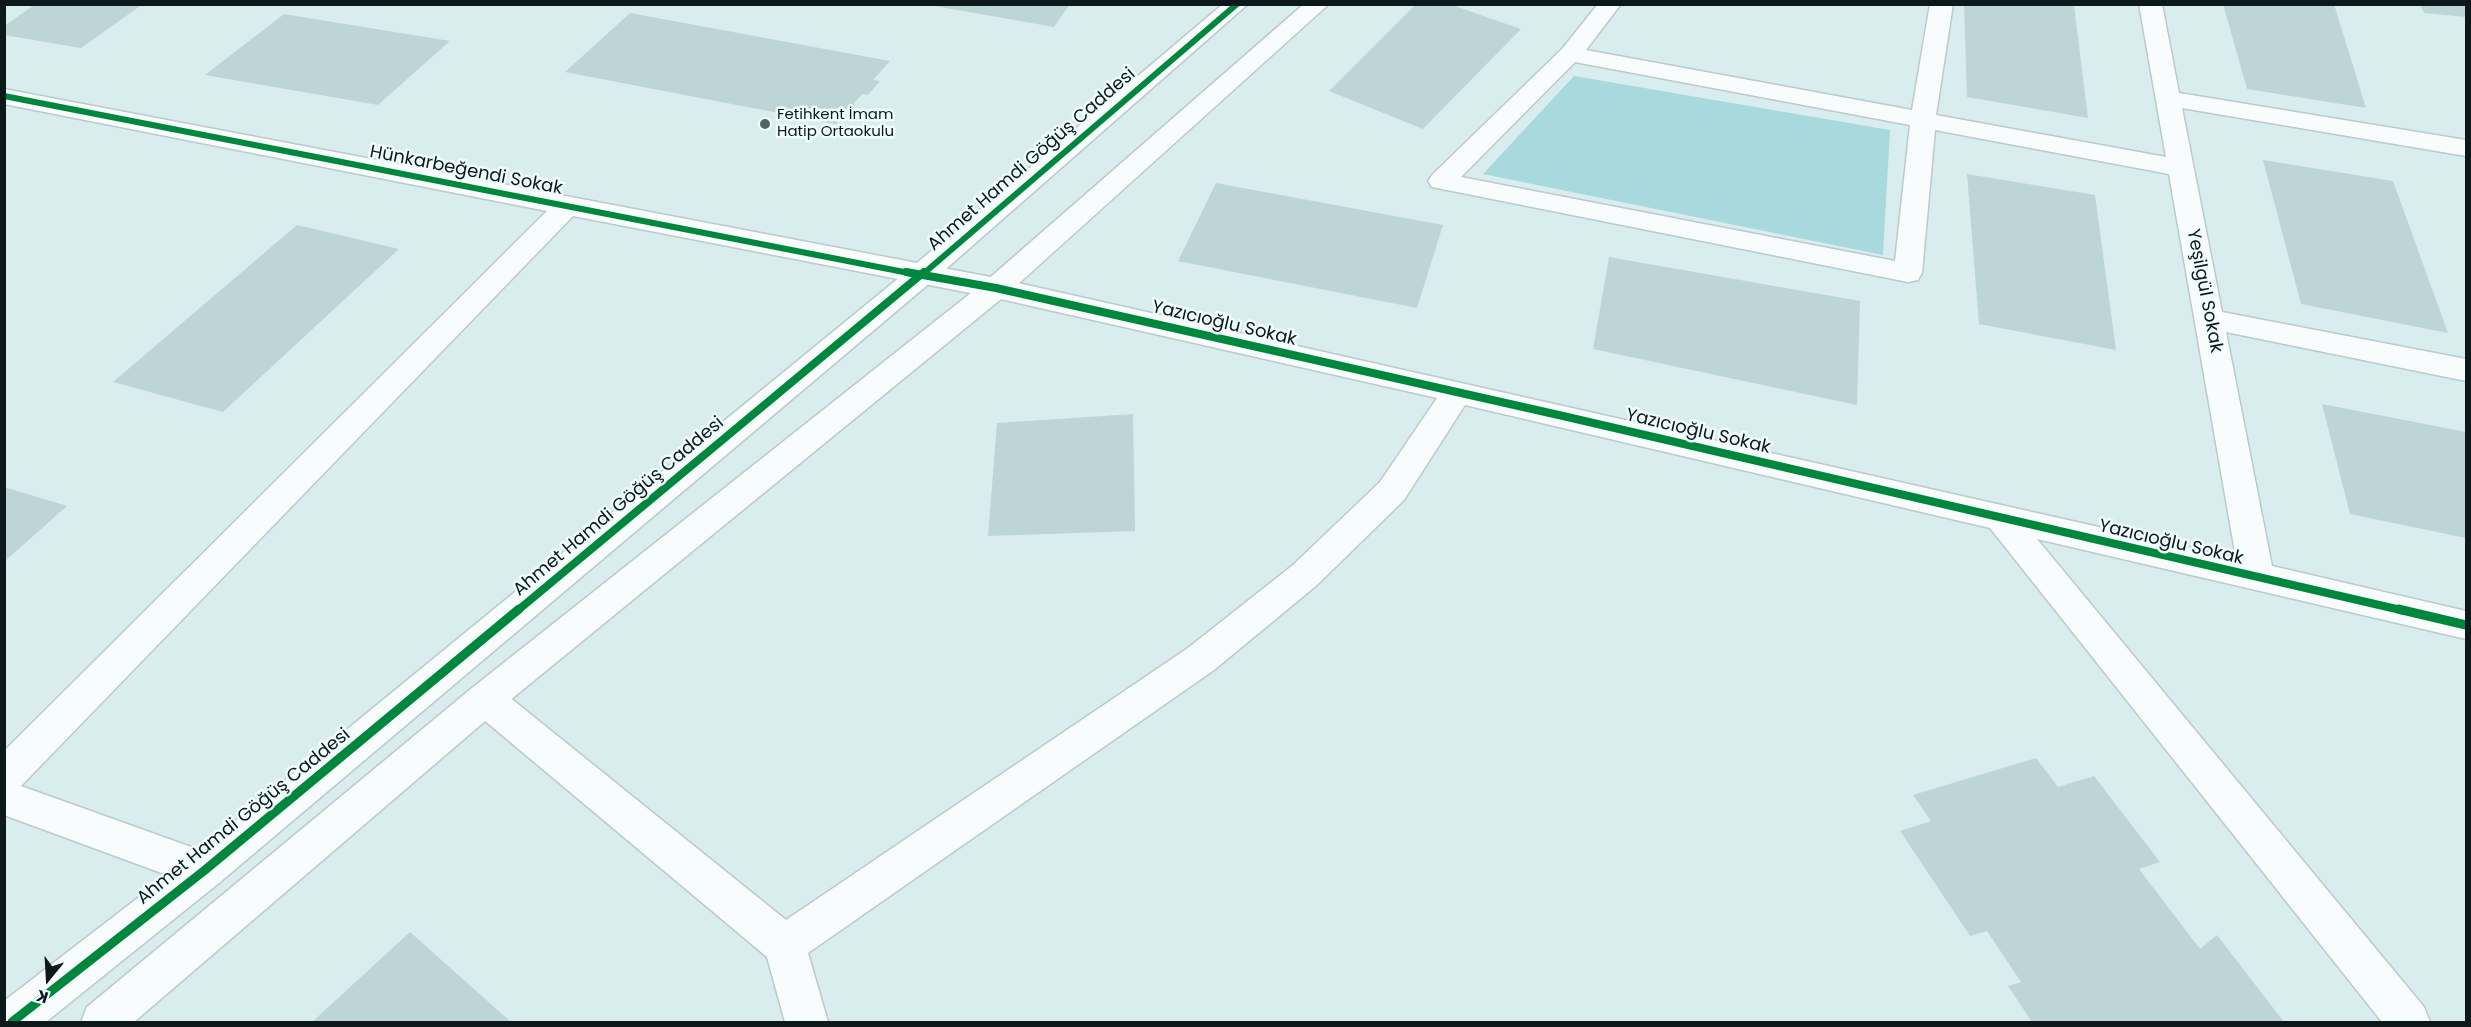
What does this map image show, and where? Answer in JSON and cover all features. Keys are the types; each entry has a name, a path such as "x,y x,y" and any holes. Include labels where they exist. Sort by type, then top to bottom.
{"street":[{"name":"Ahmet Hamdi Göğüş Caddesi","path":"12,1023 205,870 921,275 1237,4"},
{"path":"102,1023 485,699 996,288 1318,4"},
{"path":"1610,4 1570,54 1441,181 1908,273 1923,120 1942,4"},
{"name":"Yeşilgül Sokak","path":"2150,4 2257,578"},
{"path":"1570,54 2180,168"},
{"name":"Hünkarbeğendi Sokak","path":"4,96 921,275"},
{"path":"2168,98 2466,148"},
{"path":"4,777 567,206"},
{"name":"Yazıcıoğlu Sokak","path":"921,275 996,288 1457,392 2466,625"},
{"path":"2209,319 2466,370"},
{"path":"785,945 1201,659 1305,575 1392,491 1457,392"},
{"path":"2001,518 2409,1023"},
{"path":"485,699 785,945 806,1023"},
{"path":"4,797 205,870"}],"shaded area":[{"path":"1574,76 1890,130 1883,255 1483,174"}],"building":[{"path":"36,4 143,4 81,48 4,35 4,26"},
{"path":"923,4 1070,4 1054,27"},
{"path":"1416,4 1449,4 1521,29 1423,129 1329,91"},
{"path":"1964,4 2074,5 2088,118 1967,97"},
{"path":"2223,4 2334,4 2366,108 2247,89"},
{"path":"2419,4 2466,4 2466,17 2424,13"},
{"path":"630,13 890,61 873,80 880,81 868,95 862,94 836,124 565,72"},
{"path":"284,14 450,41 378,105 205,75"},
{"path":"2263,160 2393,181 2448,333 2301,304"},
{"path":"1967,174 2095,195 2116,350 1979,324"},
{"path":"1216,183 1443,225 1417,308 1178,261"},
{"path":"297,225 399,249 223,412 113,382"},
{"path":"1609,257 1860,301 1857,405 1593,349"},
{"path":"2322,404 2466,432 2466,538 2350,514"},
{"path":"1133,414 1135,531 988,536 997,423"},
{"path":"4,487 67,506 4,562"},
{"path":"2036,758 2058,787 2094,776 2160,862 2139,869 2200,949 2217,935 2284,1022 2032,1022 2008,986 2021,982 1987,931 1970,936 1900,831 1931,821 1913,795"},
{"path":"410,932 511,1022 312,1022"}],"cycle path":[{"path":"12,1022 205,870 921,275 1237,4"},
{"path":"4,96 996,288 1563,416 2466,625"}],"place":[{"name":"Fetihkent İmam Hatip Ortaokulu","path":"765,124"}]}
